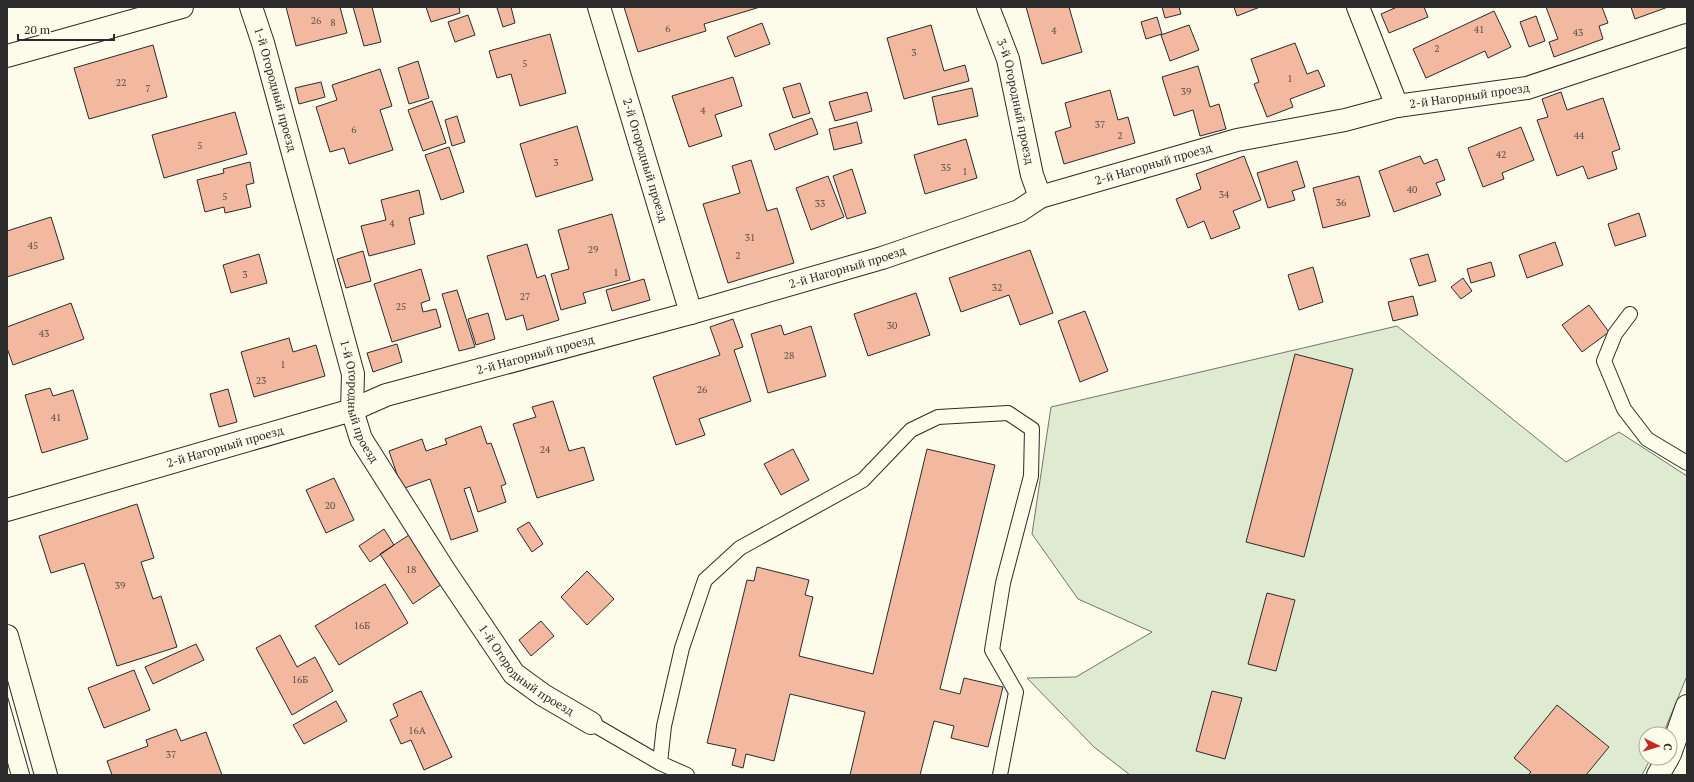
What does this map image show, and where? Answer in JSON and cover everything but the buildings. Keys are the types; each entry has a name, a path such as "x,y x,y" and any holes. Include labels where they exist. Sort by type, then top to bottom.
{"street":[{"path":"7,56 182,7"},
{"name":"1-й Огородный проезд","path":"251,7 263,43 352,374 352,410 361,439 444,570 514,674 543,695 591,723"},
{"name":"2-й Огородный проезд","path":"599,7 691,313"},
{"name":"3-й Огородный проезд","path":"988,7 1008,59 1032,175 1040,197"},
{"path":"1358,7 1397,106"},
{"name":"2-й Нагорный проезд","path":"7,510 352,410 386,395 691,313 882,258 1019,211 1040,197 1237,140 1345,120 1397,106 1527,88 1687,35"},
{"path":"7,636 46,775"},
{"path":"1678,731 1687,706"},
{"path":"1658,775 1663,766"}],"lane":[{"path":"1630,314 1615,334 1604,361 1624,409 1647,439 1687,463"},
{"path":"660,763 664,726 682,648 705,580 740,548 863,480 911,430 938,417 1008,413 1032,429 1031,476 1003,583 992,650 1016,692 1000,775"},
{"path":"591,723 660,763 687,775"}],"green space":[{"path":"1397,326 1566,462 1619,432 1687,476 1687,676 1666,726 1638,726 1638,766 1647,766 1642,775 1130,775 1094,747 1027,678 1076,677 1152,632 1078,599 1032,534 1051,407"}],"tram line":[{"path":"7,695 30,775"},
{"path":"7,761 11,775"}]}
